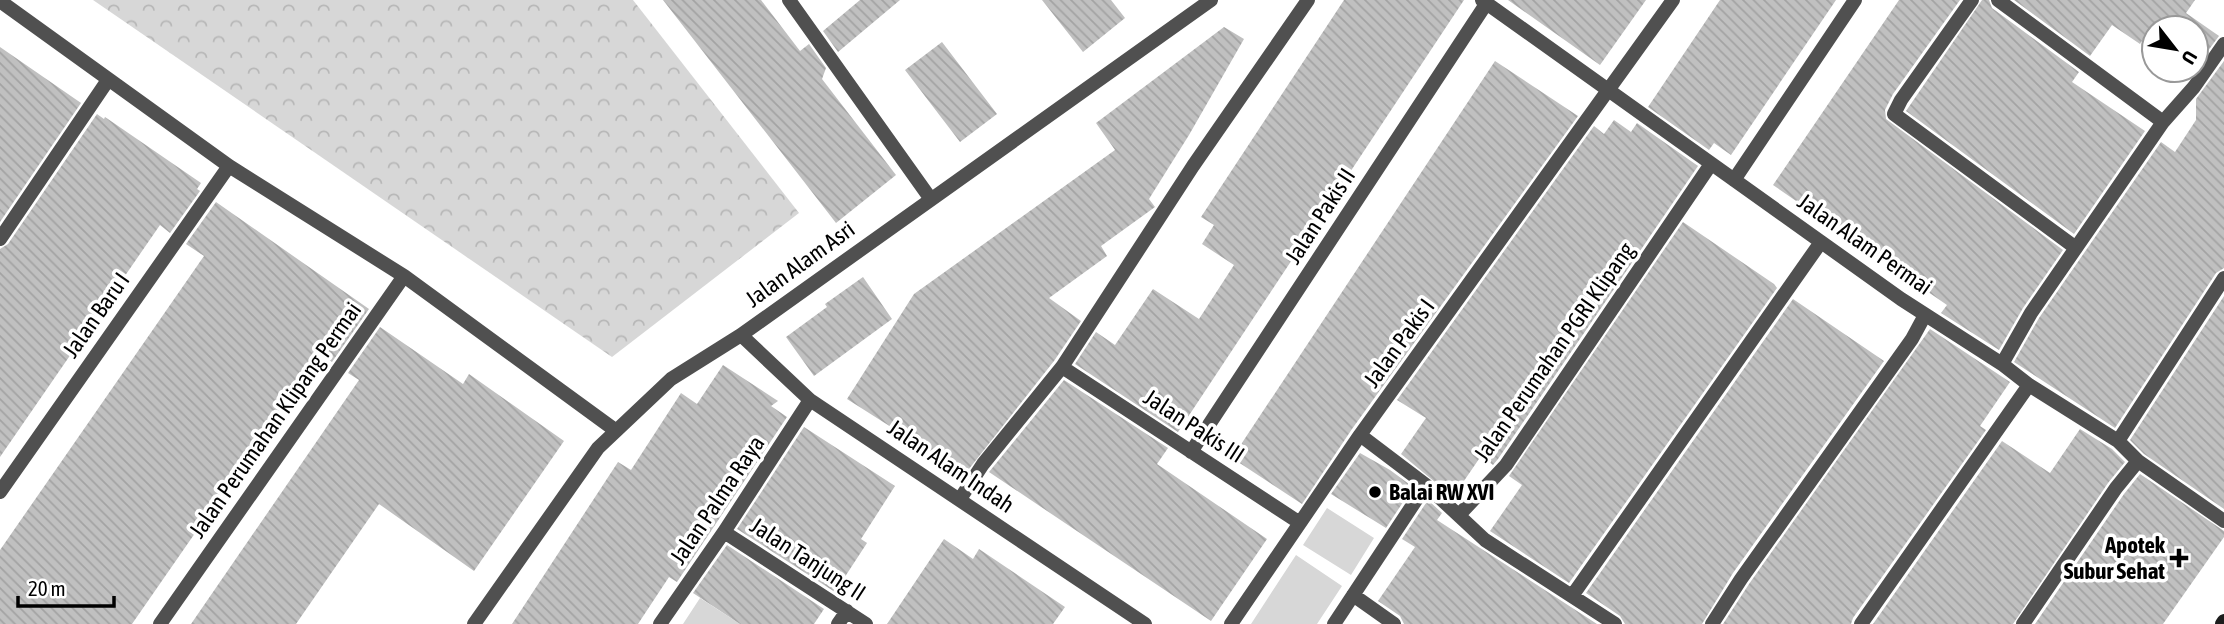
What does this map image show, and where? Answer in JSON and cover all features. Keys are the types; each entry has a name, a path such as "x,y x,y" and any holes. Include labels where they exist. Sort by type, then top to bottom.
{"street":[{"path":"789,0 930,198"},
{"name":"Jalan Alam Asri","path":"474,624 598,448 615,429 671,379 741,335 1211,0"},
{"path":"960,499 983,464 1062,367 1193,166 1308,0"},
{"name":"Jalan Pakis I","path":"1231,624 1360,435 1673,0"},
{"path":"1734,180 1855,0"},
{"path":"1972,0 1901,100 1894,114 2076,248"},
{"path":"1998,0 2163,122"},
{"path":"0,1 229,166 404,276 615,429"},
{"name":"Jalan Alam Permai","path":"1484,2 1925,315 2118,441 2138,461 2224,521"},
{"name":"Jalan Pakis II","path":"1191,452 1484,2"},
{"path":"2002,364 2031,313 2163,122 2194,87 2224,44"},
{"path":"0,239 108,80"},
{"name":"Jalan Perumahan PGRI Klipang","path":"1459,515 1506,465 1711,164"},
{"name":"Jalan Baru I","path":"0,492 229,166"},
{"path":"1572,596 1821,242"},
{"name":"Jalan Perumahan Klipang Permai","path":"160,624 404,276"},
{"path":"2118,441 2224,278"},
{"path":"1712,624 1912,338 1925,315"},
{"name":"Jalan Alam Indah","path":"741,335 810,400 1145,624"},
{"name":"Jalan Pakis III","path":"1062,367 1300,523"},
{"path":"1861,624 2029,385"},
{"name":"Jalan Palma Raya","path":"660,624 810,400"},
{"path":"1360,435 1426,485 1485,540 1615,624"},
{"path":"2023,624 2116,488 2138,461"},
{"path":"1334,624 1426,485"},
{"name":"Jalan Tanjung II","path":"724,532 866,624"},
{"path":"1353,595 1394,624"},
{"path":"838,624 847,611"}],"green space":[{"path":"93,0 633,0 799,213 612,357"},
{"path":"1327,508 1374,538 1351,575 1303,545"},
{"path":"1296,555 1342,586 1317,624 1251,624"},
{"path":"700,598 740,624 683,624"}],"building":[{"path":"663,0 761,0 800,51 809,44 826,68 822,79 896,175 836,223"},
{"path":"860,0 900,0 838,52 823,31"},
{"path":"1042,0 1111,0 1125,18 1083,52"},
{"path":"1344,0 1464,0 1178,432 1075,364 1096,332 1115,345 1153,289 1199,319 1234,265 1202,244 1214,225 1201,217"},
{"path":"1508,0 1646,0 1600,65"},
{"path":"1720,0 1836,0 1731,155 1714,143 1709,150 1648,107"},
{"path":"1899,0 1960,0 1893,94 1885,110 1886,119 2063,250 2023,308 1999,350 1941,313 1947,305 1773,185"},
{"path":"1982,0 1989,0 1992,8 2079,72 2072,82 2145,131 2074,234 1906,111"},
{"path":"2014,0 2195,0 2187,14 2140,14 2140,44 2112,25 2090,56"},
{"path":"1224,27 1244,39 1149,199 1155,207 1101,246 1107,256 1049,298 1081,321 1054,361 965,474 847,399 914,294 1115,150 1096,123"},
{"path":"2210,30 2219,36 2210,48"},
{"path":"942,42 997,114 960,142 905,70"},
{"path":"0,47 81,103 0,222"},
{"path":"1495,61 1578,116 1352,429 1302,504 1232,458"},
{"path":"2224,61 2224,268 2216,273 2115,428 2014,362 2039,318 2161,142 2175,152 2196,120 2196,99 2207,84 2210,84"},
{"path":"97,114 201,183 197,189 200,191 170,233 160,225 0,457 0,249 8,244"},
{"path":"1614,120 1631,132 1637,123 1698,166 1498,459 1493,465 1481,456 1453,497 1401,454 1426,418 1397,400 1594,126 1604,134"},
{"path":"216,202 369,309 332,362 320,353 132,624 0,624 0,550 204,256 186,244"},
{"path":"1683,222 1777,288 1569,583 1490,531 1522,485 1509,476"},
{"path":"863,277 892,319 814,376 786,337"},
{"path":"2224,296 2224,509 2144,454 2130,440"},
{"path":"1793,299 1884,361 1733,573 1702,624 1625,624 1620,616 1586,593"},
{"path":"380,327 463,384 469,374 564,441 474,571 379,504 296,624 191,624 359,380 348,373"},
{"path":"1930,329 2010,382 1980,426 1986,430 1851,624 1723,624 1749,584"},
{"path":"723,365 778,401 771,406 787,417 677,582 669,577 638,624 512,624 618,462 631,470 681,393 697,404"},
{"path":"1064,380 1168,448 1157,464 1267,539 1211,621 989,472"},
{"path":"804,427 895,486 861,539 867,543 835,592 737,529"},
{"path":"2080,429 2112,449 2125,462 2013,624 1873,624 2002,441 2050,473"},
{"name":"Balai RW XVI","path":"1360,453 1413,487 1386,528 1331,494"},
{"path":"2140,474 2224,531 2224,537 2163,624 2035,624 2124,494"},
{"path":"1428,500 1442,513 1437,520 1597,624 1404,624 1400,616 1378,601 1415,547 1402,539"},
{"path":"944,539 973,559 979,549 1065,607 1053,624 887,624"},
{"path":"727,545 824,609 814,624 740,624 693,593"}],"place":[{"name":"Balai RW XVI","path":"1375,492"},
{"name":"Apotek Subur Sehat","path":"2179,558"}]}
